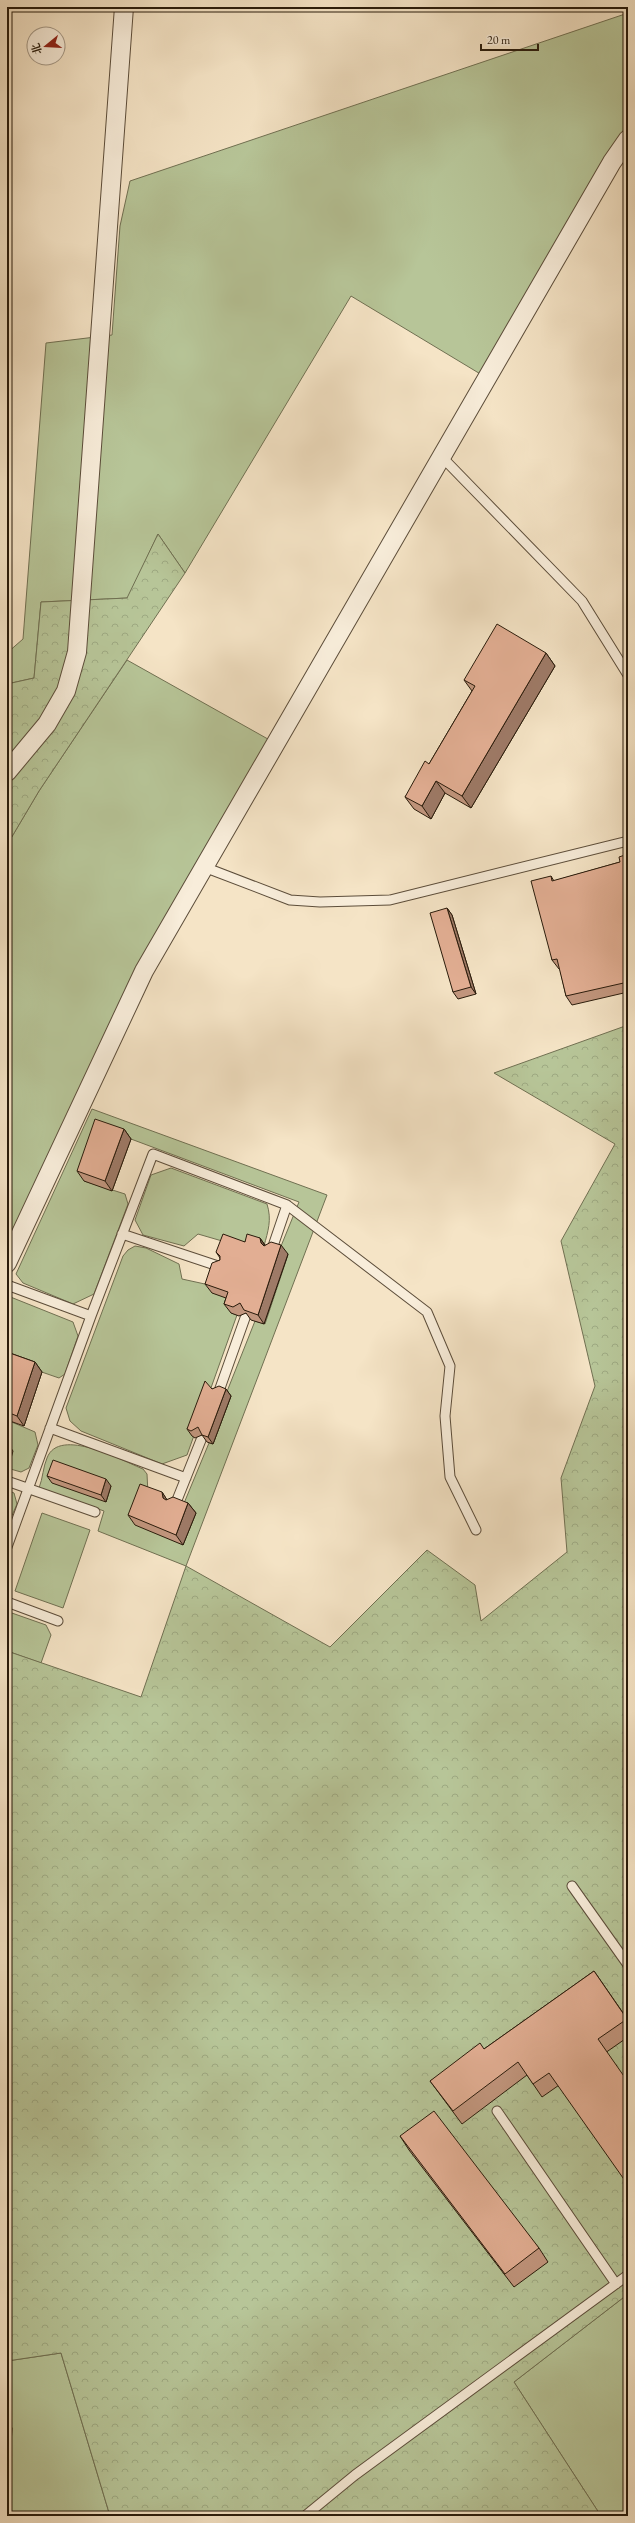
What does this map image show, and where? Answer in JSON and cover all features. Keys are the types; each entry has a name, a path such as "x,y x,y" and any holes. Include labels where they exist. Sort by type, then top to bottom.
{"street":[{"path":"7,772 47,724 66,691 77,652 124,7"},
{"path":"7,1263 144,971 612,162 628,139"}],"lane":[{"path":"441,456 582,601 628,675"},
{"path":"204,867 290,900 320,902 390,900 628,841"},
{"path":"7,1547 91,1316 153,1154 287,1205 427,1312 450,1366 445,1416 450,1477 476,1530"},
{"path":"272,1249 287,1205"},
{"path":"122,1234 221,1267"},
{"path":"7,1284 91,1316"},
{"path":"218,1391 245,1318"},
{"path":"50,1428 186,1478"},
{"path":"175,1505 201,1440"},
{"path":"7,1481 95,1512"},
{"path":"7,1602 58,1621"},
{"path":"572,1886 628,1966"},
{"path":"497,2110 616,2284"},
{"path":"306,2516 355,2475 628,2275"}],"green space":[{"path":"628,13 628,139 487,378 351,296 185,573 158,534 128,598 41,602 34,678 7,684 7,653 23,639 46,343 112,335 120,226 130,181"},
{"path":"158,534 185,573 39,791 7,845 7,684 34,678 41,602 127,598"},
{"path":"127,660 275,743 144,971 7,1263 7,845 39,791"},
{"path":"628,1025 628,2294 514,2382 601,2516 110,2516 61,2353 7,2361 7,1651 141,1697 186,1566 330,1647 427,1550 475,1585 481,1621 567,1552 561,1478 595,1386 561,1241 615,1144 494,1073"},
{"path":"92,1109 327,1195 186,1566 98,1531 104,1511 39,1488 46,1461 54,1449 64,1445 77,1445 92,1448 143,1469 147,1474 148,1494 182,1508 209,1443 213,1444 231,1396 226,1394 255,1321 265,1324 288,1255 279,1251 299,1202 131,1139 84,1181 125,1194 128,1204 94,1294 73,1304 23,1283 16,1274"},
{"path":"171,1168 267,1204 269,1220 264,1246 229,1243 198,1234 184,1246 143,1235 135,1220 151,1175"},
{"path":"135,1246 146,1248 179,1264 182,1279 214,1286 234,1301 231,1313 237,1315 187,1455 162,1464 81,1431 70,1421 66,1408 123,1256 128,1250"},
{"path":"8,1296 73,1322 78,1336 65,1374 59,1378 10,1361 7,1368"},
{"path":"7,1420 35,1432 38,1445 29,1468 21,1472 7,1468"},
{"path":"7,1490 14,1493 17,1504 7,1527"},
{"path":"42,1513 90,1530 63,1608 15,1591"},
{"path":"9,1612 46,1625 51,1635 41,1663 7,1651"},
{"path":"628,2294 628,2516 601,2516 514,2382"},
{"path":"61,2353 110,2516 7,2516 7,2361"}],"building":[{"path":"497,624 546,653 462,796 436,781 422,806 405,797 425,761 429,764 475,686 464,680"},
{"path":"628,854 628,982 566,996 557,959 552,960 531,881 551,876 552,881 620,862 619,857"},
{"path":"447,908 471,987 453,992 430,913"},
{"path":"95,1119 124,1129 105,1181 77,1171"},
{"path":"223,1234 245,1242 247,1234 260,1238 261,1243 264,1246 271,1242 281,1245 258,1315 244,1310 240,1303 233,1307 224,1304 228,1292 205,1284 212,1263 220,1260 220,1256 216,1252"},
{"path":"7,1352 35,1362 17,1416 7,1412"},
{"path":"205,1381 212,1389 219,1386 226,1389 208,1437 202,1435 198,1427 191,1431 187,1429"},
{"path":"53,1460 106,1479 101,1495 47,1476"},
{"path":"140,1484 162,1492 163,1498 166,1500 173,1497 188,1503 176,1535 128,1515"},
{"path":"594,1971 627,2019 598,2039 628,2082 628,2185 549,2073 533,2084 518,2062 453,2111 430,2081 480,2043 484,2049"},
{"path":"434,2111 539,2248 505,2274 400,2136"}]}
